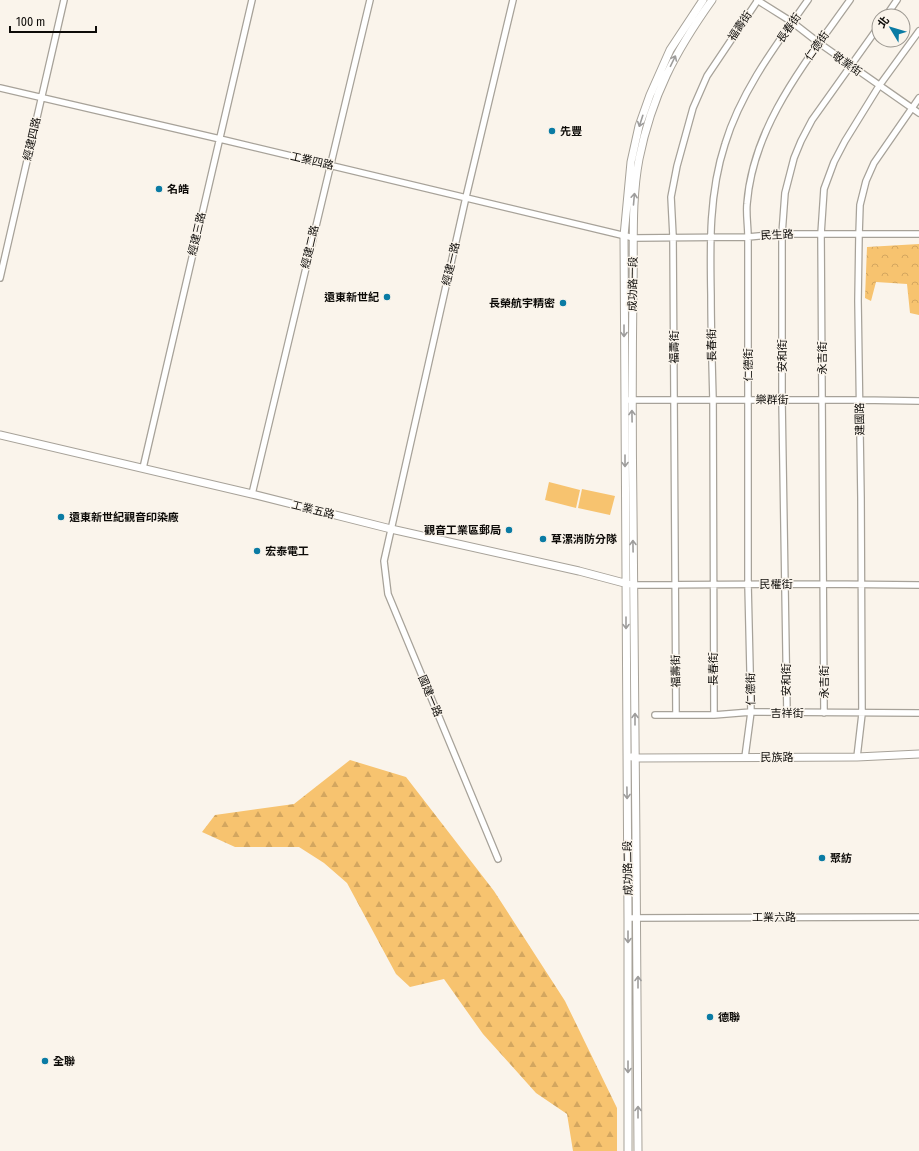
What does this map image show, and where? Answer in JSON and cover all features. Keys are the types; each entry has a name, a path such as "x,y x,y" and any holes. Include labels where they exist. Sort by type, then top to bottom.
{"street":[{"name":"經建四路","path":"0,278 64,0"},
{"name":"經建三路","path":"143,468 252,0"},
{"name":"經建二路","path":"252,494 370,0"},
{"name":"經建一路","path":"391,529 466,197 513,0"},
{"name":"成功路一段","path":"634,585 624,236 631,162 650,95 670,50 703,0"},
{"name":"成功路一段","path":"626,584 628,400 636,178 652,107 662,83 677,52 712,0"},
{"name":"敬業街","path":"757,0 792,22 819,44 919,113"},
{"name":"福壽街","path":"676,715 673,236 671,197 685,133 693,108 707,76 757,0"},
{"name":"長春街","path":"714,715 713,401 710,237 713,198 718,169 727,137 744,96 808,0"},
{"name":"仁德街","path":"745,758 751,712 748,584 747,204 759,146 770,121 787,89 850,0"},
{"name":"永吉街","path":"824,713 821,234 824,189 834,162 845,140 879,86 919,31"},
{"name":"安和街","path":"787,713 782,400 782,234 785,193 794,158 812,120 871,37"},
{"name":"工業四路","path":"0,88 466,197 634,238"},
{"name":"建國路","path":"857,757 862,714 860,205 866,181 874,163 919,98"},
{"name":"民生路","path":"634,238 673,236 748,237 782,234 919,234"},
{"name":"樂群街","path":"628,400 919,401"},
{"name":"工業五路","path":"0,435 252,494 391,529 579,571 634,585"},
{"name":"國建一路","path":"391,529 384,560 388,594 498,859"},
{"name":"成功路二段","path":"626,584 628,1151"},
{"name":"民權街","path":"634,585 919,585"},
{"name":"成功路二段","path":"634,585 638,917 638,1151"},
{"name":"吉祥街","path":"655,715 714,715 751,712 862,714 919,713"},
{"path":"626,754 635,758"},
{"name":"民族路","path":"635,758 857,757 919,754"},
{"name":"工業六路","path":"628,918 919,917"}],"green space":[{"path":"919,244 919,315 910,313 907,284 876,282 871,301 865,298 867,247"},
{"path":"549,482 580,490 576,508 545,500"},
{"path":"582,489 615,496 610,515 578,508"},
{"path":"350,760 406,777 494,891 565,1001 617,1108 617,1151 573,1151 567,1114 536,1093 483,1034 444,979 410,987 396,974 347,883 324,863 299,847 235,847 202,832 215,815 294,804"}],"place":[{"name":"先豐","path":"552,131"},
{"name":"名皓","path":"159,189"},
{"name":"遠東新世紀","path":"387,297"},
{"name":"長榮航宇精密","path":"563,303"},
{"name":"遠東新世紀觀音印染廠","path":"61,517"},
{"name":"觀音工業區郵局","path":"509,530"},
{"name":"草漯消防分隊","path":"543,539"},
{"name":"宏泰電工","path":"257,551"},
{"name":"聚紡","path":"822,858"},
{"name":"德聯","path":"710,1017"},
{"name":"全聯","path":"45,1061"}]}
